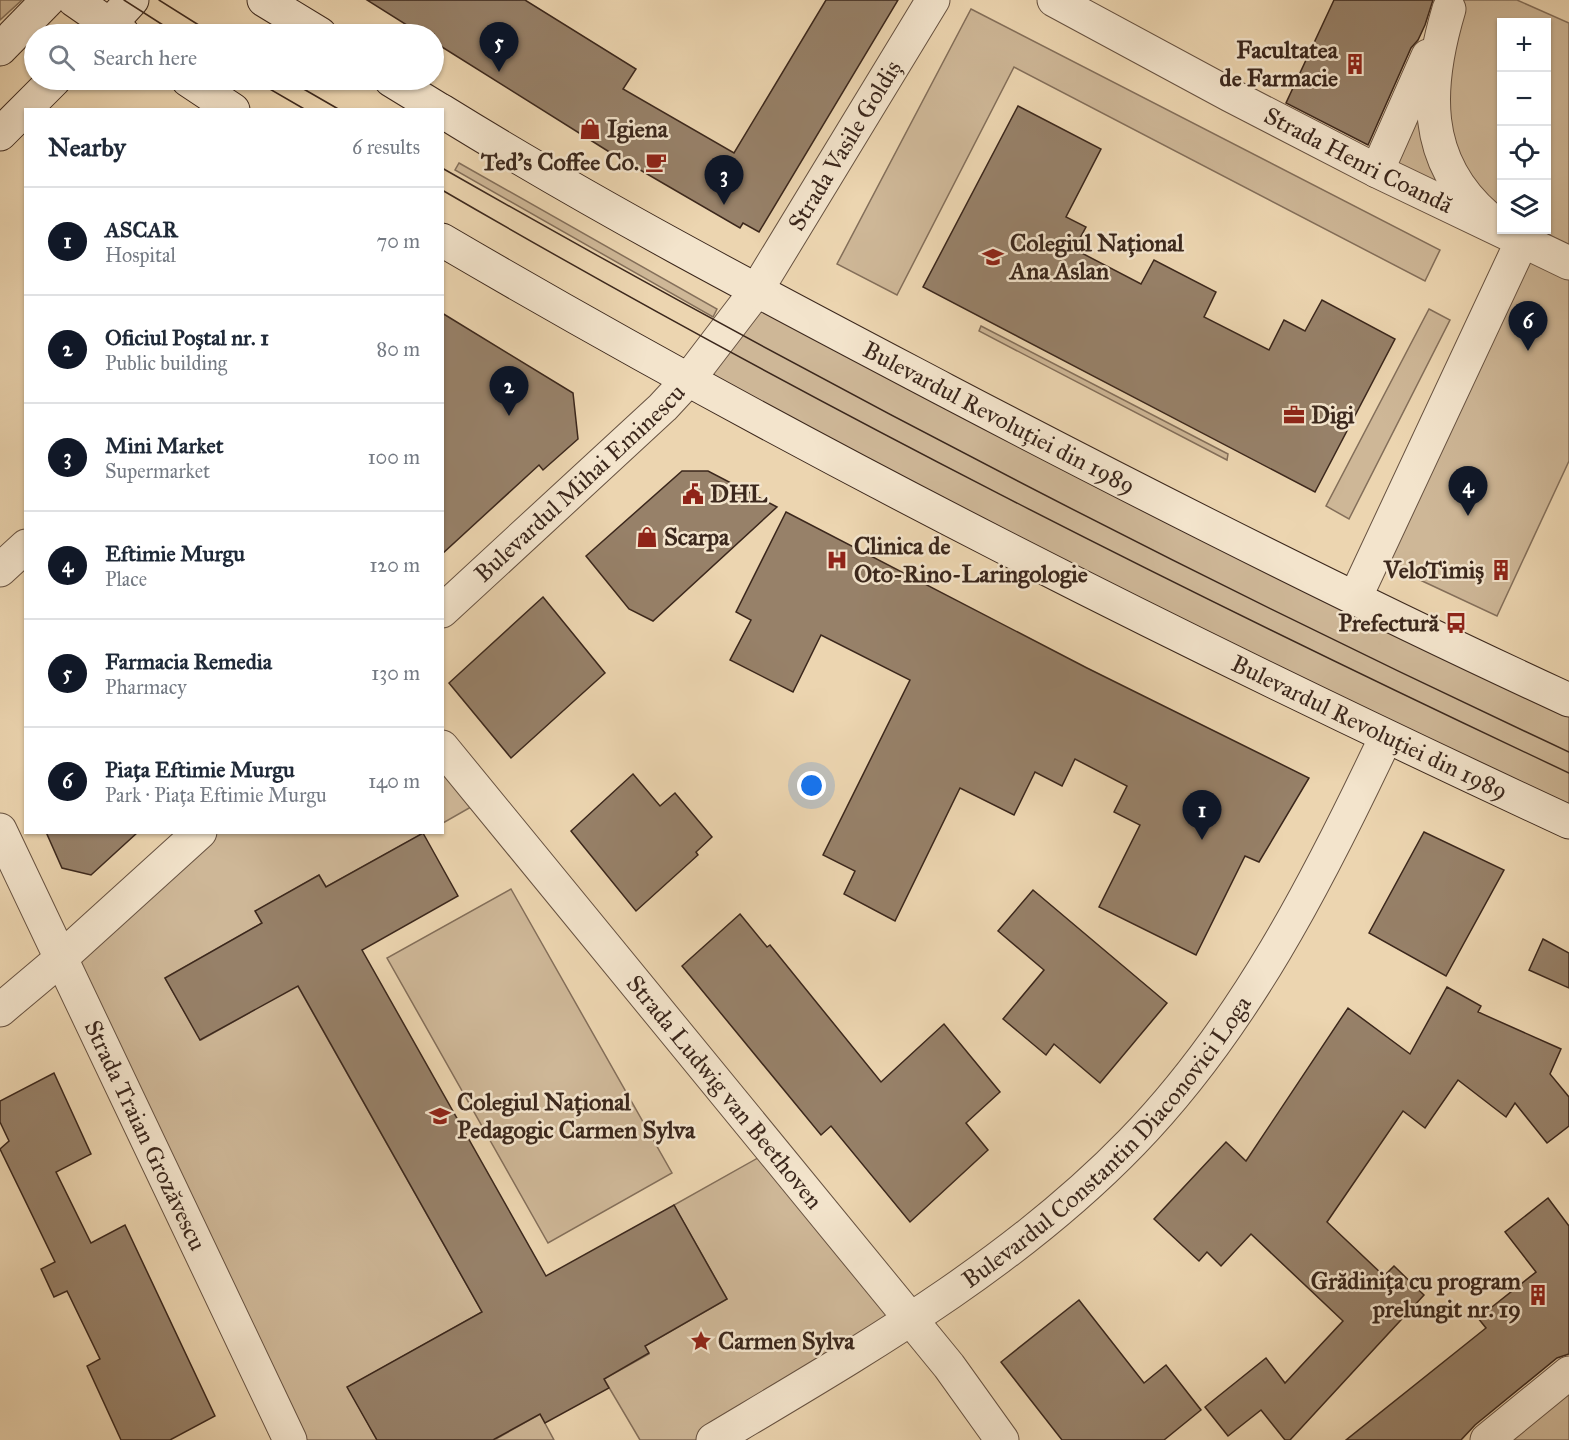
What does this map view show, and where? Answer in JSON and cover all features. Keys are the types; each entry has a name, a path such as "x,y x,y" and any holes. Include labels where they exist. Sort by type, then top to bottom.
{"street":[{"path":"24,24 48,0"},
{"path":"74,0 102,24"},
{"path":"116,24 132,0"},
{"path":"264,0 304,24"},
{"name":"Strada Vasile Goldiș","path":"688,380 756,291 933,0"},
{"name":"Strada Henri Coandă","path":"1054,0 1377,171 1497,227"},
{"path":"1377,171 1451,5"},
{"path":"1451,5 1440,39 1434,80 1432,100 1436,137 1459,187 1482,214 1497,225"},
{"path":"0,49 24,24"},
{"path":"26,108 44,90"},
{"path":"203,90 230,108"},
{"name":"Bulevardul Revoluției din 1989","path":"408,90 438,108"},
{"path":"0,134 24,110"},
{"name":"Bulevardul Revoluției din 1989","path":"444,112 496,144 756,291 1071,456 1355,598 1569,700"},
{"path":"1355,598 1509,234"},
{"name":"Strada Henri Coandă","path":"1511,234 1569,263"},
{"name":"Bulevardul Revoluției din 1989","path":"444,241 563,311 688,380 1042,565 1270,681 1569,822"},
{"name":"Bulevardul Mihai Eminescu","path":"444,609 663,407 688,380"},
{"path":"0,570 24,548"},
{"name":"Bulevardul Constantin Diaconovici Loga","path":"713,1440 910,1320 998,1259 1094,1179 1132,1142 1185,1082 1230,1022 1277,948 1386,736"},
{"name":"Strada Ludwig van Beethoven","path":"444,749 949,1366 1002,1440"},
{"name":"Strada Traian Grozăvescu","path":"0,830 290,1440"},
{"path":"0,1010 198,834"},
{"path":"1487,1440 1569,1373"}],"shaded area":[{"path":"0,0 22,0 0,20"},
{"path":"1464,0 1517,0 1569,23 1569,461 1497,616 1388,565 1515,234 1551,234 1551,18 1497,18 1497,220 1386,167"},
{"path":"971,9 1440,250 1425,281 1014,67 897,295 837,264"},
{"path":"459,163 717,309 713,317 455,170"},
{"path":"760,305 1569,712 1569,810 1218,643 704,378"},
{"path":"1429,309 1450,320 1349,519 1326,506"},
{"path":"981,326 1228,454 1227,460 979,331"},
{"path":"444,749 485,799 444,822"},
{"path":"199,834 422,834 326,887 319,875 256,911 262,923 165,978 201,1040 249,1013 238,994 287,967 482,1312 348,1387 377,1440 290,1440 61,958"},
{"path":"511,889 672,1173 548,1243 387,958"},
{"path":"772,1150 910,1320 713,1440 640,1440 604,1379 649,1354 645,1346 727,1299 674,1205"},
{"path":"1569,1385 1569,1440 1503,1440"},
{"path":"540,1414 554,1440 477,1440 496,1439"}],"building":[{"path":"367,0 525,0 636,69 623,89 734,153 826,0 898,0 759,232 743,223 740,228 611,153 444,48 444,24 405,24"},
{"name":"Facultatea de Farmacie","path":"1334,0 1433,0 1425,25 1418,40 1411,48 1368,145 1286,103"},
{"path":"1018,106 1101,149 1066,217 1086,227 1074,249 1141,284 1154,260 1216,292 1204,317 1269,350 1284,320 1305,331 1322,300 1395,339 1315,492 923,287"},
{"path":"444,314 573,393 578,439 543,470 539,465 444,552"},
{"path":"682,471 708,471 777,507 653,621 629,609 586,556"},
{"path":"786,512 1087,668 1309,778 1259,862 1245,856 1196,955 1099,907 1140,825 1114,812 1127,786 1075,759 1062,786 1035,772 1014,815 960,788 895,921 844,894 855,871 823,855 910,680 821,635 793,692 730,660 751,620 736,612"},
{"path":"543,597 605,673 511,758 449,683"},
{"path":"633,774 660,806 675,793 712,837 696,852 698,855 636,911 571,831"},
{"path":"1424,832 1504,870 1446,976 1369,933"},
{"path":"47,834 136,834 91,875 62,868"},
{"path":"424,834 458,896 362,950 546,1276 674,1205 727,1299 645,1346 649,1353 604,1379 609,1388 545,1423 540,1414 493,1440 377,1440 347,1387 482,1312 298,986 200,1040 165,978 262,923 255,911 319,875 326,887"},
{"path":"1033,890 1167,1003 1100,1083 1054,1044 1046,1055 1003,1019 1044,970 998,931"},
{"path":"740,914 767,947 770,945 881,1082 944,1024 1000,1092 966,1123 988,1150 910,1222 831,1126 821,1135 682,966"},
{"path":"1543,939 1569,953 1569,988 1529,970"},
{"path":"1447,987 1481,1006 1478,1012 1561,1049 1550,1074 1569,1097 1569,1126 1547,1143 1515,1103 1506,1117 1458,1080 1425,1128 1403,1111 1327,1222 1384,1276 1394,1266 1424,1295 1290,1440 1285,1440 1261,1410 1228,1436 1205,1407 1266,1358 1285,1383 1343,1321 1251,1234 1221,1266 1207,1252 1199,1261 1154,1219 1226,1142 1246,1161 1348,1008 1410,1054"},
{"path":"54,1073 91,1154 56,1172 91,1243 125,1225 215,1416 170,1440 121,1440 87,1366 100,1359 67,1291 54,1297 41,1269 55,1262 0,1149 9,1141 0,1122 0,1101"},
{"path":"1548,1198 1569,1226 1569,1354 1557,1358 1475,1425 1461,1440 1346,1440 1486,1328 1478,1318 1536,1272 1505,1232"},
{"path":"1079,1300 1144,1383 1166,1365 1201,1410 1164,1440 1062,1440 1001,1362"}],"tram line":[{"path":"124,0 161,24"},
{"path":"159,0 197,24"},
{"path":"271,90 303,108"},
{"path":"305,90 337,108"},
{"path":"444,169 719,323 1000,472 1283,615 1569,752"},
{"path":"444,191 719,346 999,494 1283,636 1569,773"}],"place":[{"name":"Facultatea de Farmacie","path":"1355,64"},
{"name":"Farmacia Remedia","path":"499,72"},
{"name":"Igiena","path":"590,129"},
{"name":"Ted's Coffee Co.","path":"656,162"},
{"name":"Mini Market","path":"724,205"},
{"name":"Colegiul Național Ana Aslan","path":"993,257"},
{"name":"Piața Eftimie Murgu","path":"1528,351"},
{"name":"Digi","path":"1294,415"},
{"name":"Oficiul Poștal nr. 1","path":"509,416"},
{"name":"DHL","path":"693,494"},
{"name":"Eftimie Murgu","path":"1468,516"},
{"name":"Scarpa","path":"647,537"},
{"name":"Clinica de Oto-Rino-Laringologie","path":"837,560"},
{"name":"VeloTimiș","path":"1501,570"},
{"name":"Prefectură","path":"1456,623"},
{"name":"ASCAR","path":"1202,840"},
{"name":"Colegiul Național Pedagogic Carmen Sylva","path":"440,1116"},
{"name":"Grădinița cu program prelungit nr. 19","path":"1538,1295"},
{"name":"Carmen Sylva","path":"701,1341"}]}
